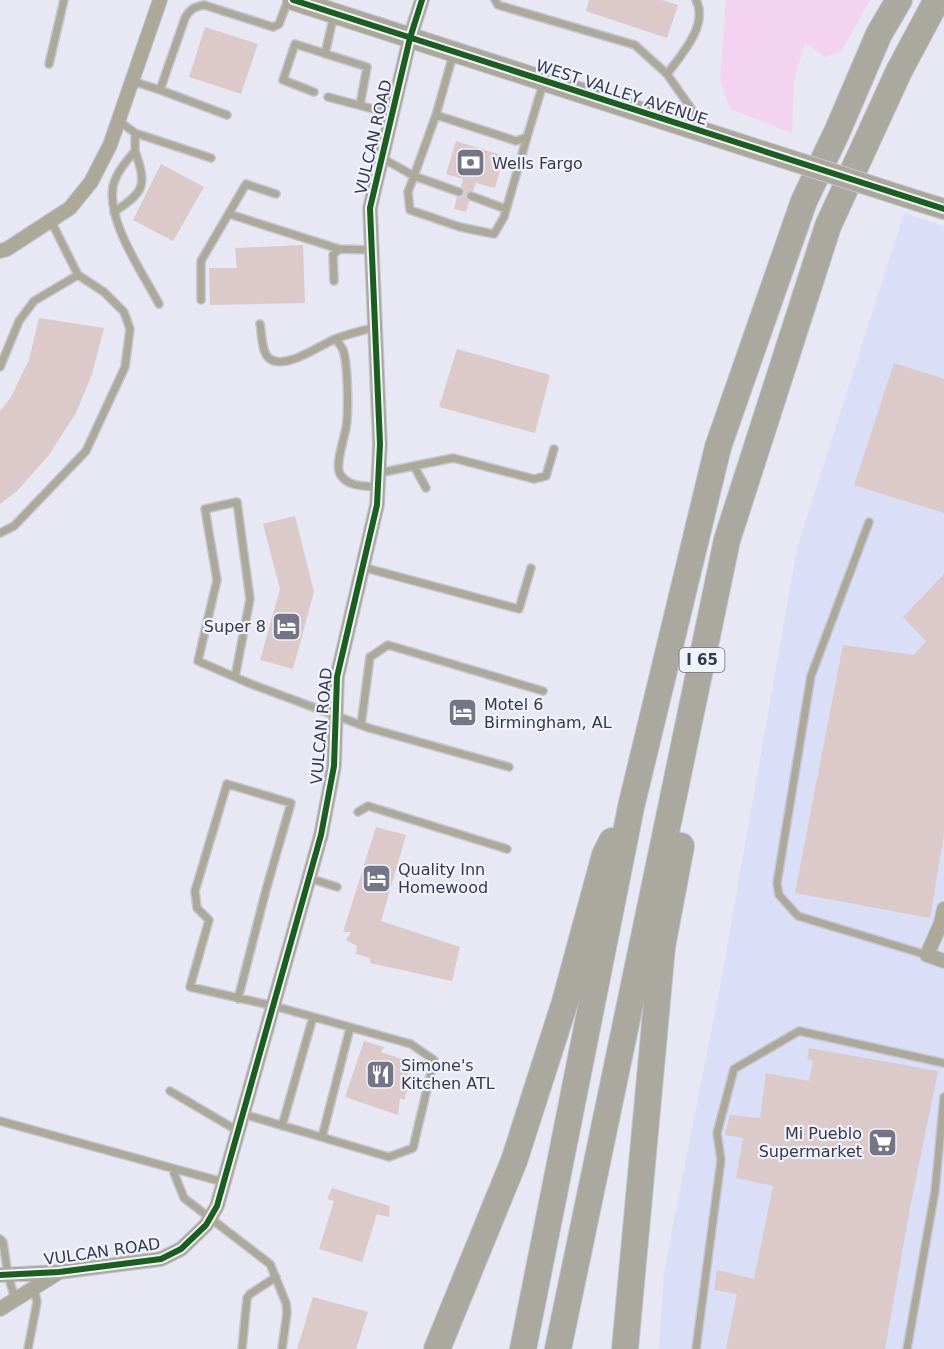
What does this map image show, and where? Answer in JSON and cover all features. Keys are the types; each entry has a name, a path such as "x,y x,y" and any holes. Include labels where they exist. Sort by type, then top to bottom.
{"highway":[{"name":"I 65","path":"523,1349 631,807 718,447 804,201 837,132 879,34 899,0"},
{"name":"I 65","path":"558,1349 728,540 828,226 899,70 937,0"},
{"path":"625,1349 662,947 723,618 728,540"},
{"path":"437,1349 514,1161 565,1002 605,855 631,807"}],"street":[{"path":"0,251 7,249 70,208 91,182 110,145 160,0"},
{"name":"WEST VALLEY AVENUE","path":"291,0 944,209"},
{"name":"VULCAN ROAD","path":"4,1275 60,1272 161,1259 181,1249 206,1225 217,1206 321,835 334,766 337,677 376,505 378,480 380,444 370,208 410,38 422,0"},
{"path":"944,909 941,923 927,956 944,961"},
{"name":"VULCAN ROAD","path":"0,1309 60,1272"}],"lane":[{"path":"49,64 64,0"},
{"path":"160,90 184,18 189,10 204,5 273,27 279,24 291,0"},
{"path":"495,0 498,5 635,45 667,74 709,134"},
{"path":"667,74 694,37 700,8 696,0"},
{"path":"325,54 334,14"},
{"path":"314,92 283,80 295,44 368,67 360,105"},
{"path":"454,52 436,115 408,192 410,210 460,227 494,234 506,209 544,81"},
{"path":"132,81 227,115"},
{"path":"328,97 392,114"},
{"path":"436,115 516,141 527,137"},
{"path":"118,121 135,133 212,158"},
{"path":"114,212 134,199 143,181 135,151 135,133"},
{"path":"135,151 125,163 113,187 114,212 117,225 159,304"},
{"path":"382,158 414,176 459,192"},
{"path":"201,300 201,261 246,184 276,194"},
{"path":"471,196 506,209"},
{"path":"229,214 339,249 372,250"},
{"path":"0,533 14,526 86,451 125,367 130,329 124,312 104,292 78,274 51,221"},
{"path":"334,281 333,255 339,249"},
{"path":"0,367 20,321 34,301 78,274"},
{"path":"260,324 265,353 270,359 277,361 299,357 336,339 375,327"},
{"path":"336,339 343,351 348,420 338,462 339,474 347,482 358,486 414,466 453,458 534,479 546,476 554,449"},
{"path":"414,466 426,488"},
{"path":"235,677 250,599 237,502 205,509 217,580 198,661 235,677 361,725 509,767"},
{"path":"869,522 811,676 777,883 779,895 798,916 927,956"},
{"path":"362,567 519,609 531,568"},
{"path":"361,725 370,657 388,645 543,691"},
{"path":"238,999 291,803 227,784 195,891 197,908 209,920 190,987 238,999 274,1006 411,1044 434,1060 413,1148 389,1157 243,1114"},
{"path":"358,812 368,806 507,849"},
{"path":"309,878 337,887"},
{"path":"282,1126 313,1017"},
{"path":"322,1137 350,1028"},
{"path":"696,1349 721,1160 717,1134 734,1069 800,1031 944,1063"},
{"path":"170,1090 238,1131"},
{"path":"907,1349 935,1191 944,1097"},
{"path":"0,1121 223,1182"},
{"path":"172,1168 184,1198 270,1264 286,1303 287,1313 282,1349"},
{"path":"0,1239 3,1242 4,1275 15,1299"},
{"path":"28,1274 37,1302 28,1349"},
{"path":"242,1349 248,1298 250,1294 276,1277"}],"shaded area":[{"path":"726,0 870,0 841,52 825,57 805,43 794,80 792,133 730,109 720,80"},
{"path":"904,213 944,226 944,1349 659,1349 664,1272 722,976 797,548"}],"building":[{"path":"589,0 662,0 678,5 667,38 586,11"},
{"path":"205,27 258,44 241,94 189,77"},
{"path":"456,141 504,156 495,188 476,183 473,191 466,194 469,201 466,212 454,209 457,197 462,197 464,193 461,187 463,179 446,174"},
{"path":"161,164 204,187 173,241 133,220"},
{"path":"303,245 305,303 210,305 209,268 237,268 235,248"},
{"path":"39,318 104,328 92,374 76,413 49,455 17,491 0,504 0,411 11,397 29,360"},
{"path":"457,349 550,375 535,433 439,407"},
{"path":"894,363 944,379 944,513 854,485"},
{"name":"Super 8","path":"295,516 314,592 293,669 260,660 280,589 263,524"},
{"path":"944,574 944,834 930,918 795,893 843,645 914,655 926,641 903,617"},
{"name":"Quality Inn Homewood","path":"376,827 406,835 381,921 460,947 452,981 370,963 370,958 356,954 357,946 346,940 351,932 343,932"},
{"name":"Simone's Kitchen ATL","path":"364,1041 384,1047 381,1052 411,1062 404,1086 408,1087 404,1100 400,1098 398,1115 345,1097"},
{"path":"809,1048 938,1071 910,1208 885,1349 726,1349 737,1294 714,1290 717,1270 754,1279 773,1186 736,1178 743,1138 725,1135 730,1115 760,1118 766,1073 809,1081 813,1061 807,1059"},
{"path":"332,1188 390,1206 389,1217 377,1214 362,1262 319,1249 334,1201 327,1199"},
{"path":"313,1297 368,1312 356,1349 297,1349"}],"cycle path":[{"path":"293,0 944,209"},
{"path":"0,1275 59,1272 161,1259 181,1249 206,1225 217,1206 321,835 334,766 337,677 377,505 380,444 370,208 410,38 422,0"}],"place":[{"name":"Wells Fargo","path":"471,163"},
{"name":"Super 8","path":"287,626"},
{"name":"Motel 6 Birmingham, AL","path":"463,713"},
{"name":"Quality Inn Homewood","path":"377,878"},
{"name":"Simone's Kitchen ATL","path":"380,1074"},
{"name":"Mi Pueblo Supermarket","path":"883,1142"}]}
